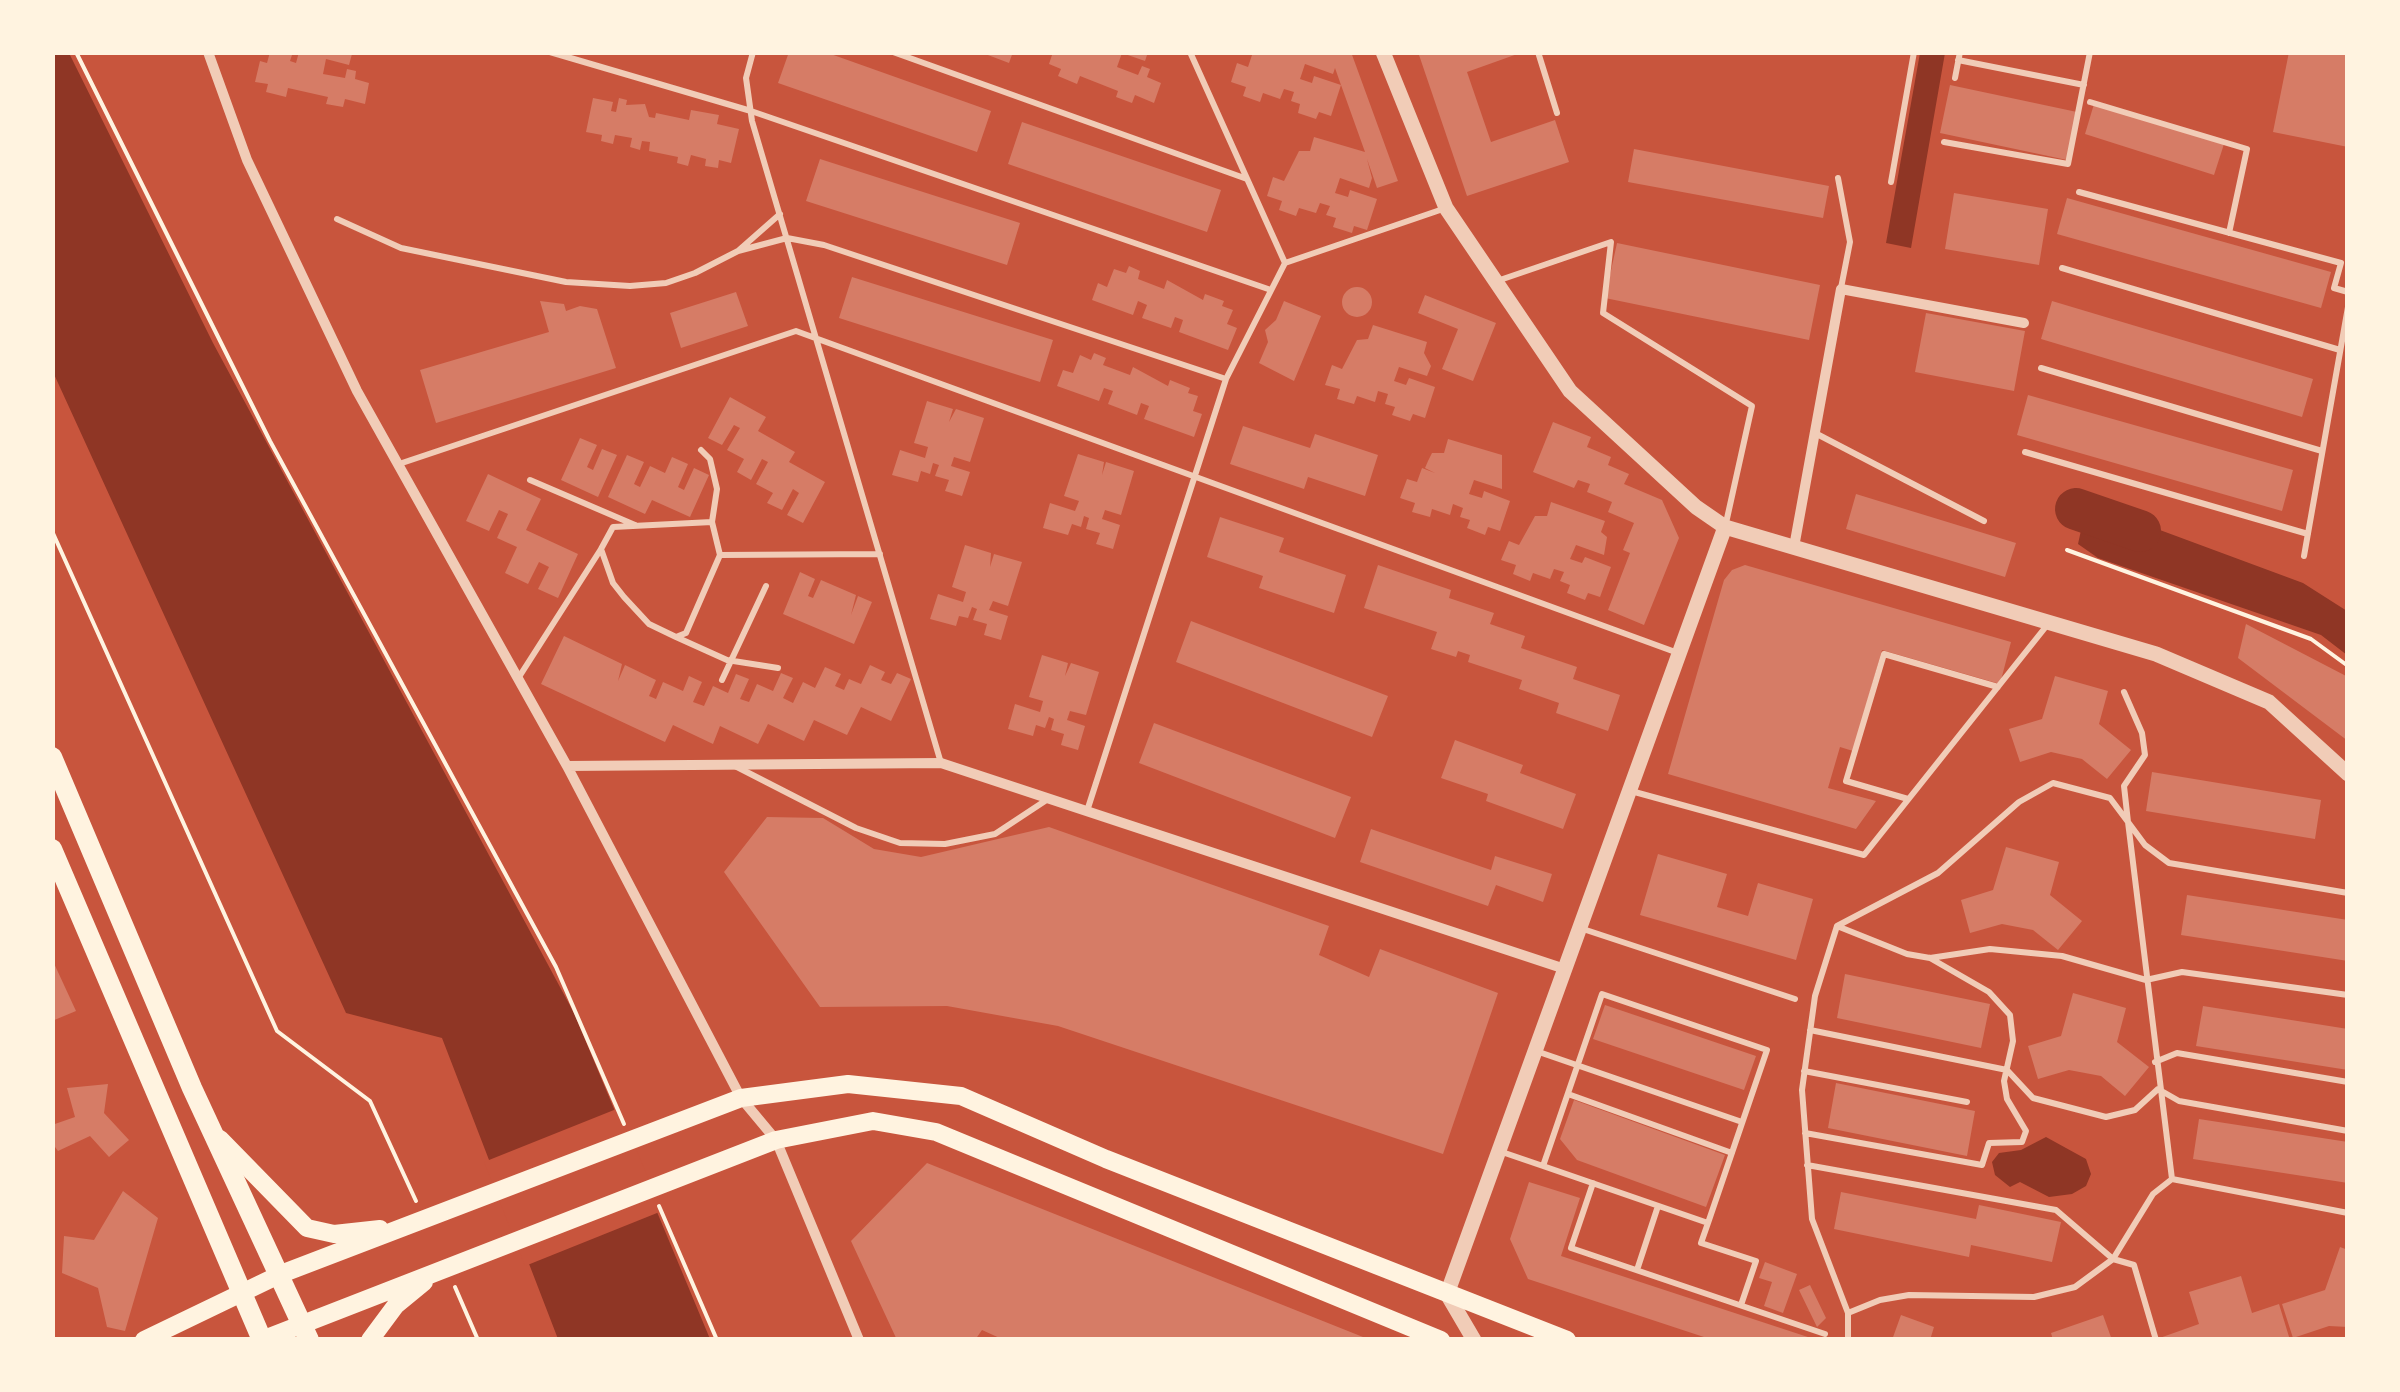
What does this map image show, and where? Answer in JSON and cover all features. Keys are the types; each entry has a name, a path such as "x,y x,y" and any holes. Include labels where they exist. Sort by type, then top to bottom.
{"main road":[{"path":"52,757 212,1131 306,1332"},
{"path":"52,849 262,1340 306,1332 441,1272 776,1140 873,1122 936,1132 1441,1340"},
{"path":"144,1340 281,1274 741,1098 848,1084 962,1096 1106,1159 1567,1340"},
{"path":"212,1131 307,1228 334,1234 406,1226"},
{"path":"370,1340 396,1305 441,1272"}],"street":[{"path":"208,52 247,160 358,391 567,766 741,1098 776,1140 859,1340"},
{"path":"1383,52 1446,208 1570,391 1696,507 1725,527 2156,654 2269,702 2348,774"},
{"path":"1794,547 1841,290 2024,323"},
{"path":"1474,1340 1447,1294 1725,527"},
{"path":"567,766 941,763 1565,969"}],"lane":[{"path":"550,52 751,111 1271,290"},
{"path":"754,52 746,78 751,111 941,763"},
{"path":"893,52 1247,180"},
{"path":"1190,52 1285,263"},
{"path":"1538,52 1557,113"},
{"path":"1891,182 1914,52"},
{"path":"1944,142 2066,166 2090,52"},
{"path":"1954,78 1959,56 2084,85"},
{"path":"2090,102 2247,149 2230,233"},
{"path":"1838,178 1850,242 1841,290"},
{"path":"2079,192 2341,262 2334,288 2348,292"},
{"path":"1087,811 1226,378 1285,263 1446,208"},
{"path":"738,251 780,214"},
{"path":"337,219 401,248 566,282 666,283 738,251 787,238 824,246 1226,378"},
{"path":"1496,281 1610,242 1603,314 1752,406 1725,527"},
{"path":"2062,268 2340,350"},
{"path":"2304,556 2348,307"},
{"path":"398,464 796,331 817,342 1679,653"},
{"path":"2041,368 2322,451"},
{"path":"1815,434 1984,521"},
{"path":"676,637 686,633 720,554 712,522 718,489 710,459 701,450"},
{"path":"2025,452 2308,534"},
{"path":"530,480 636,526"},
{"path":"518,678 613,527 712,522"},
{"path":"601,549 613,583 649,624 731,661 778,668"},
{"path":"720,554 880,554"},
{"path":"722,680 766,586"},
{"path":"1630,791 1864,855 2049,622"},
{"path":"1908,799 1846,781 1884,654 1998,687"},
{"path":"2124,692 2142,733 2145,755 2124,786 2172,1179"},
{"path":"732,764 856,828 900,843 945,844 995,834 1049,798"},
{"path":"1848,1340 1848,1313 1812,1219 1805,1133 1804,1071 1815,996 1837,926 1938,872 2019,802 2053,784 2110,798 2145,844 2169,863 2348,893"},
{"path":"1837,926 1907,954 1930,958 1990,949 2062,956 2146,980 2182,972 2348,994"},
{"path":"1580,928 1795,1000"},
{"path":"1805,1133 1982,1165 1989,1143 2022,1142 2026,1131 2008,1099 2007,1070 2013,1041 2010,1015 1989,992 1930,958"},
{"path":"1543,1166 1602,994 1767,1050 1701,1243 1756,1261 1741,1305"},
{"path":"1810,1030 2007,1070 2033,1098 2106,1117 2135,1110 2158,1089"},
{"path":"1535,1051 1742,1122"},
{"path":"2155,1062 2177,1053 2348,1082"},
{"path":"1804,1071 1967,1102"},
{"path":"2158,1089 2179,1101 2348,1131"},
{"path":"1568,1094 1732,1154"},
{"path":"1499,1151 1708,1222"},
{"path":"1807,1165 2056,1210 2114,1258 2134,1264 2156,1340"},
{"path":"1848,1313 1880,1300 1909,1295 2034,1297 2076,1286 2114,1258 2153,1194 2172,1179 2348,1212"},
{"path":"1593,1183 1571,1248 1826,1334"},
{"path":"1637,1270 1658,1206"}],"path":[{"path":"76,52 270,441 556,967 627,1132"},
{"path":"52,531 277,1031 370,1101 417,1203"},
{"path":"2068,550 2312,639 2348,666"},
{"path":"658,1205 717,1340"},
{"path":"441,1272 478,1340"}],"shaded area":[{"path":"52,53 69,53 213,343 574,1013 710,1339 558,1339 442,1038 346,1013 53,372"},
{"path":"1920,53 1945,53 1911,248 1886,243"},
{"path":"2087,503 2303,583 2347,611 2347,655 2321,635 2098,558 2078,544"},
{"path":"2046,1137 2086,1159 2091,1174 2086,1186 2072,1194 2049,1197 2020,1182 2010,1187 1995,1175 1992,1162 1999,1153 2021,1150"}],"pier":[{"path":"619,1108 662,1211 525,1266 484,1162"}],"building":[{"path":"270,52 292,55 290,61 296,63 299,52 352,54 349,65 326,59 323,74 345,78 347,69 356,71 355,79 369,83 365,104 345,99 343,107 326,104 328,97 288,88 286,97 266,92 268,84 255,82 260,61 267,63"},
{"path":"789,52 825,52 991,111 977,152 778,83"},
{"path":"980,52 1013,52 1009,63"},
{"path":"1053,52 1148,52 1145,61 1122,53 1117,67 1138,75 1142,66 1150,69 1147,77 1161,83 1154,103 1135,95 1132,103 1116,97 1118,91 1080,76 1077,84 1058,76 1061,69 1049,64"},
{"path":"1253,52 1351,52 1398,181 1377,188 1367,159 1372,178 1369,188 1340,178 1335,193 1348,197 1350,190 1377,199 1367,230 1354,226 1352,233 1333,227 1336,218 1326,215 1330,206 1320,203 1316,213 1299,208 1296,216 1279,210 1282,201 1267,196 1273,177 1284,181 1299,151 1310,151 1314,137 1365,152 1341,85 1331,116 1319,112 1316,119 1298,113 1300,104 1291,101 1294,92 1284,89 1280,99 1263,93 1260,102 1243,96 1246,87 1231,82 1237,63 1248,67","holes":["1305,64 1333,74 1335,68 1341,85 1314,76 1312,83 1300,79"]},
{"path":"1418,52 1523,52 1467,72 1491,142 1555,120 1569,162 1467,196"},
{"path":"2289,52 2348,52 2348,147 2273,132"},
{"path":"1950,85 2077,112 2067,160 1940,133"},
{"path":"593,98 613,102 611,111 616,112 619,98 627,100 626,105 645,104 649,117 655,118 656,113 689,120 691,110 719,115 717,124 739,129 731,163 719,160 718,168 705,166 706,159 691,155 688,166 677,163 678,157 649,151 650,142 642,141 640,150 630,147 632,138 615,135 613,144 601,141 602,135 586,132"},
{"path":"2094,104 2224,144 2214,175 2085,134"},
{"path":"1022,122 1221,190 1207,232 1008,164"},
{"path":"1634,149 1829,186 1823,218 1628,182"},
{"path":"820,159 1020,223 1007,265 806,201"},
{"path":"1954,193 2048,209 2039,265 1945,249"},
{"path":"2067,198 2331,272 2321,308 2057,234"},
{"path":"1617,243 1820,285 1809,340 1605,298"},
{"path":"1129,266 1140,271 1138,279 1164,289 1167,280 1203,300 1205,294 1224,301 1222,306 1233,310 1227,324 1237,328 1228,350 1179,332 1183,320 1175,317 1171,328 1142,318 1147,305 1138,301 1133,315 1092,300 1098,283 1107,287 1114,269 1126,273"},
{"path":"852,277 1053,340 1040,382 839,318"},
{"path":"1357,287 1367,292 1372,302 1367,312 1357,317 1347,312 1342,302 1347,292"},
{"path":"736,292 748,326 681,348 670,313"},
{"path":"1425,295 1496,323 1473,381 1442,369 1458,329 1418,313"},
{"path":"540,301 564,304 566,311 580,306 597,309 616,368 436,423 420,370 549,332"},
{"path":"1284,301 1321,316 1294,381 1259,363 1268,342 1265,330 1276,320"},
{"path":"2052,301 2313,379 2302,417 2041,339"},
{"path":"1926,313 2025,331 2014,391 1915,372"},
{"path":"1373,325 1427,342 1424,353 1431,366 1427,376 1399,367 1394,381 1406,385 1409,378 1435,387 1425,418 1413,414 1410,421 1392,415 1395,407 1385,404 1388,394 1378,391 1375,402 1357,396 1354,404 1337,399 1340,389 1325,385 1332,365 1342,369 1357,340 1368,339"},
{"path":"1094,353 1106,358 1103,365 1130,375 1133,367 1168,386 1170,380 1190,388 1188,393 1198,396 1193,411 1202,414 1194,437 1144,419 1149,406 1141,403 1137,415 1108,404 1113,391 1104,388 1099,401 1057,386 1063,370 1073,373 1080,355 1091,360"},
{"path":"2028,395 2293,470 2282,511 2017,435"},
{"path":"730,397 766,417 758,431 795,452 789,462 825,482 803,523 787,515 799,493 793,489 782,510 767,503 773,493 756,484 768,462 762,459 751,480 737,472 744,459 727,450 740,428 734,425 722,445 708,438"},
{"path":"927,401 953,409 949,422 956,409 984,418 970,462 954,457 951,466 970,472 962,496 945,491 949,480 935,476 939,465 933,463 930,474 921,471 918,482 892,475 900,450 925,458 928,447 914,443"},
{"path":"1553,422 1591,437 1587,447 1611,457 1608,465 1629,474 1624,484 1662,500 1679,538 1644,625 1608,610 1630,553 1623,550 1634,523 1608,512 1612,502 1587,492 1590,484 1578,480 1574,488 1533,472"},
{"path":"1243,426 1310,448 1315,434 1378,455 1365,496 1308,477 1304,489 1230,464"},
{"path":"580,438 597,445 587,467 593,470 602,449 617,455 598,497 561,480"},
{"path":"1448,439 1502,455 1502,489 1474,480 1469,494 1482,498 1484,491 1510,501 1500,531 1488,527 1485,535 1467,528 1470,520 1460,517 1463,508 1453,504 1450,515 1432,509 1430,517 1412,512 1415,503 1400,498 1407,479 1417,482 1422,468 1435,473 1425,468 1432,453 1444,453"},
{"path":"1078,454 1104,462 1102,475 1106,462 1134,471 1121,515 1105,510 1102,519 1120,525 1113,549 1096,544 1100,533 1086,529 1089,518 1084,516 1081,527 1072,524 1068,535 1043,528 1050,503 1075,511 1079,501 1064,496"},
{"path":"627,455 644,462 634,484 640,487 650,466 665,473 672,457 688,464 678,487 684,490 694,468 709,475 690,517 652,500 645,514 608,497"},
{"path":"488,474 541,499 526,530 578,554 558,598 538,589 549,567 539,562 528,584 505,573 517,547 497,538 508,514 499,510 489,531 466,521"},
{"path":"1856,494 2016,543 2005,577 1846,529"},
{"path":"1551,502 1605,521 1601,532 1607,537 1604,555 1576,545 1570,559 1582,563 1585,557 1611,567 1600,597 1588,593 1585,600 1567,593 1570,585 1560,581 1564,572 1554,569 1550,579 1533,573 1530,581 1513,574 1516,565 1501,560 1509,541 1519,545 1535,516 1547,516"},
{"path":"1220,517 1284,538 1279,552 1346,575 1334,613 1259,588 1263,576 1207,557"},
{"path":"965,545 991,553 990,567 994,554 1022,562 1008,606 993,601 989,610 1008,616 1001,640 984,635 987,624 973,620 977,609 972,607 968,618 959,616 956,626 930,619 938,594 963,602 966,592 952,587"},
{"path":"1378,565 1451,590 1449,598 1494,613 1490,624 1525,636 1521,648 1577,667 1573,679 1620,695 1608,731 1556,713 1559,703 1519,689 1522,680 1468,662 1470,655 1458,651 1456,657 1431,649 1437,632 1364,608"},
{"path":"1745,565 2011,642 2000,684 1882,650 1853,751 1840,747 1828,788 1876,801 1856,829 1668,774 1724,580 1732,570"},
{"path":"800,572 815,579 808,596 813,598 821,580 856,595 851,615 858,596 872,602 854,644 783,614"},
{"path":"1191,621 1388,696 1372,737 1176,662"},
{"path":"2246,624 2348,677 2348,741 2238,658"},
{"path":"564,636 622,664 618,681 625,665 656,680 649,696 656,699 663,682 683,691 689,676 702,682 693,702 704,706 713,686 728,693 736,674 749,679 740,699 749,702 757,684 773,691 781,673 793,678 783,698 793,703 803,682 815,688 825,667 841,674 835,686 844,690 849,679 861,684 870,665 885,672 881,680 891,684 897,673 911,679 891,721 861,707 847,735 814,720 804,741 768,724 758,744 720,726 713,744 673,725 665,742 541,684"},
{"path":"1042,655 1068,663 1065,676 1071,663 1099,672 1086,715 1070,711 1067,720 1085,726 1078,750 1061,745 1064,734 1051,730 1054,719 1049,717 1045,728 1036,725 1033,736 1008,729 1015,704 1040,712 1043,701 1029,697"},
{"path":"2055,676 2108,691 2099,724 2131,750 2107,779 2082,759 2051,752 2020,762 2009,729 2042,719"},
{"path":"1154,723 1351,797 1335,838 1139,763"},
{"path":"1455,740 1523,765 1520,773 1576,794 1563,829 1486,801 1488,794 1441,778"},
{"path":"2152,772 2321,800 2315,839 2146,811"},
{"path":"767,817 823,818 874,849 921,857 1049,827 1329,926 1319,955 1369,977 1380,949 1498,993 1443,1154 1058,1026 947,1006 820,1007 724,872"},
{"path":"1371,829 1491,870 1495,856 1552,874 1543,902 1496,885 1488,906 1360,862"},
{"path":"2006,847 2059,862 2050,895 2082,921 2058,950 2033,930 2002,924 1970,933 1961,900 1993,890"},
{"path":"1658,854 1727,874 1717,907 1748,916 1758,883 1813,899 1796,960 1640,915"},
{"path":"2187,895 2348,920 2348,961 2181,935"},
{"path":"52,959 76,1011 52,1021"},
{"path":"1845,974 1990,1004 1981,1048 1837,1018"},
{"path":"2073,993 2126,1008 2117,1042 2149,1067 2125,1096 2101,1076 2069,1070 2038,1079 2028,1046 2061,1036"},
{"path":"1605,1005 1756,1056 1744,1090 1593,1039"},
{"path":"2203,1006 2348,1029 2348,1070 2196,1046"},
{"path":"1836,1083 1975,1111 1967,1156 1828,1128"},
{"path":"108,1084 104,1113 129,1140 109,1157 90,1136 58,1151 52,1143 52,1125 75,1117 67,1088"},
{"path":"1574,1100 1725,1155 1706,1207 1577,1160 1560,1139"},
{"path":"2199,1119 2348,1142 2348,1183 2193,1159"},
{"path":"927,1163 1368,1340 1004,1340 982,1330 975,1340 897,1340 851,1241"},
{"path":"1529,1182 1580,1198 1561,1256 1817,1340 1713,1340 1528,1279 1510,1239"},
{"path":"123,1191 158,1218 125,1331 107,1327 98,1288 62,1273 64,1236 94,1240"},
{"path":"1841,1192 1976,1219 1979,1205 2061,1222 2052,1262 1971,1245 1969,1257 1834,1229"},
{"path":"2340,1247 2348,1250 2348,1327 2329,1326 2293,1338 2282,1304 2325,1290"},
{"path":"1765,1262 1797,1274 1783,1313 1764,1306 1772,1282 1759,1278"},
{"path":"2241,1276 2252,1313 2279,1304 2290,1340 2154,1340 2199,1324 2189,1292"},
{"path":"1810,1285 1826,1318 1817,1327 1799,1290"},
{"path":"1901,1315 1934,1327 1930,1340 1892,1340"},
{"path":"2103,1315 2112,1340 2053,1340 2051,1333"}],"waterway":[{"path":"2076,509 2140,531"}]}
